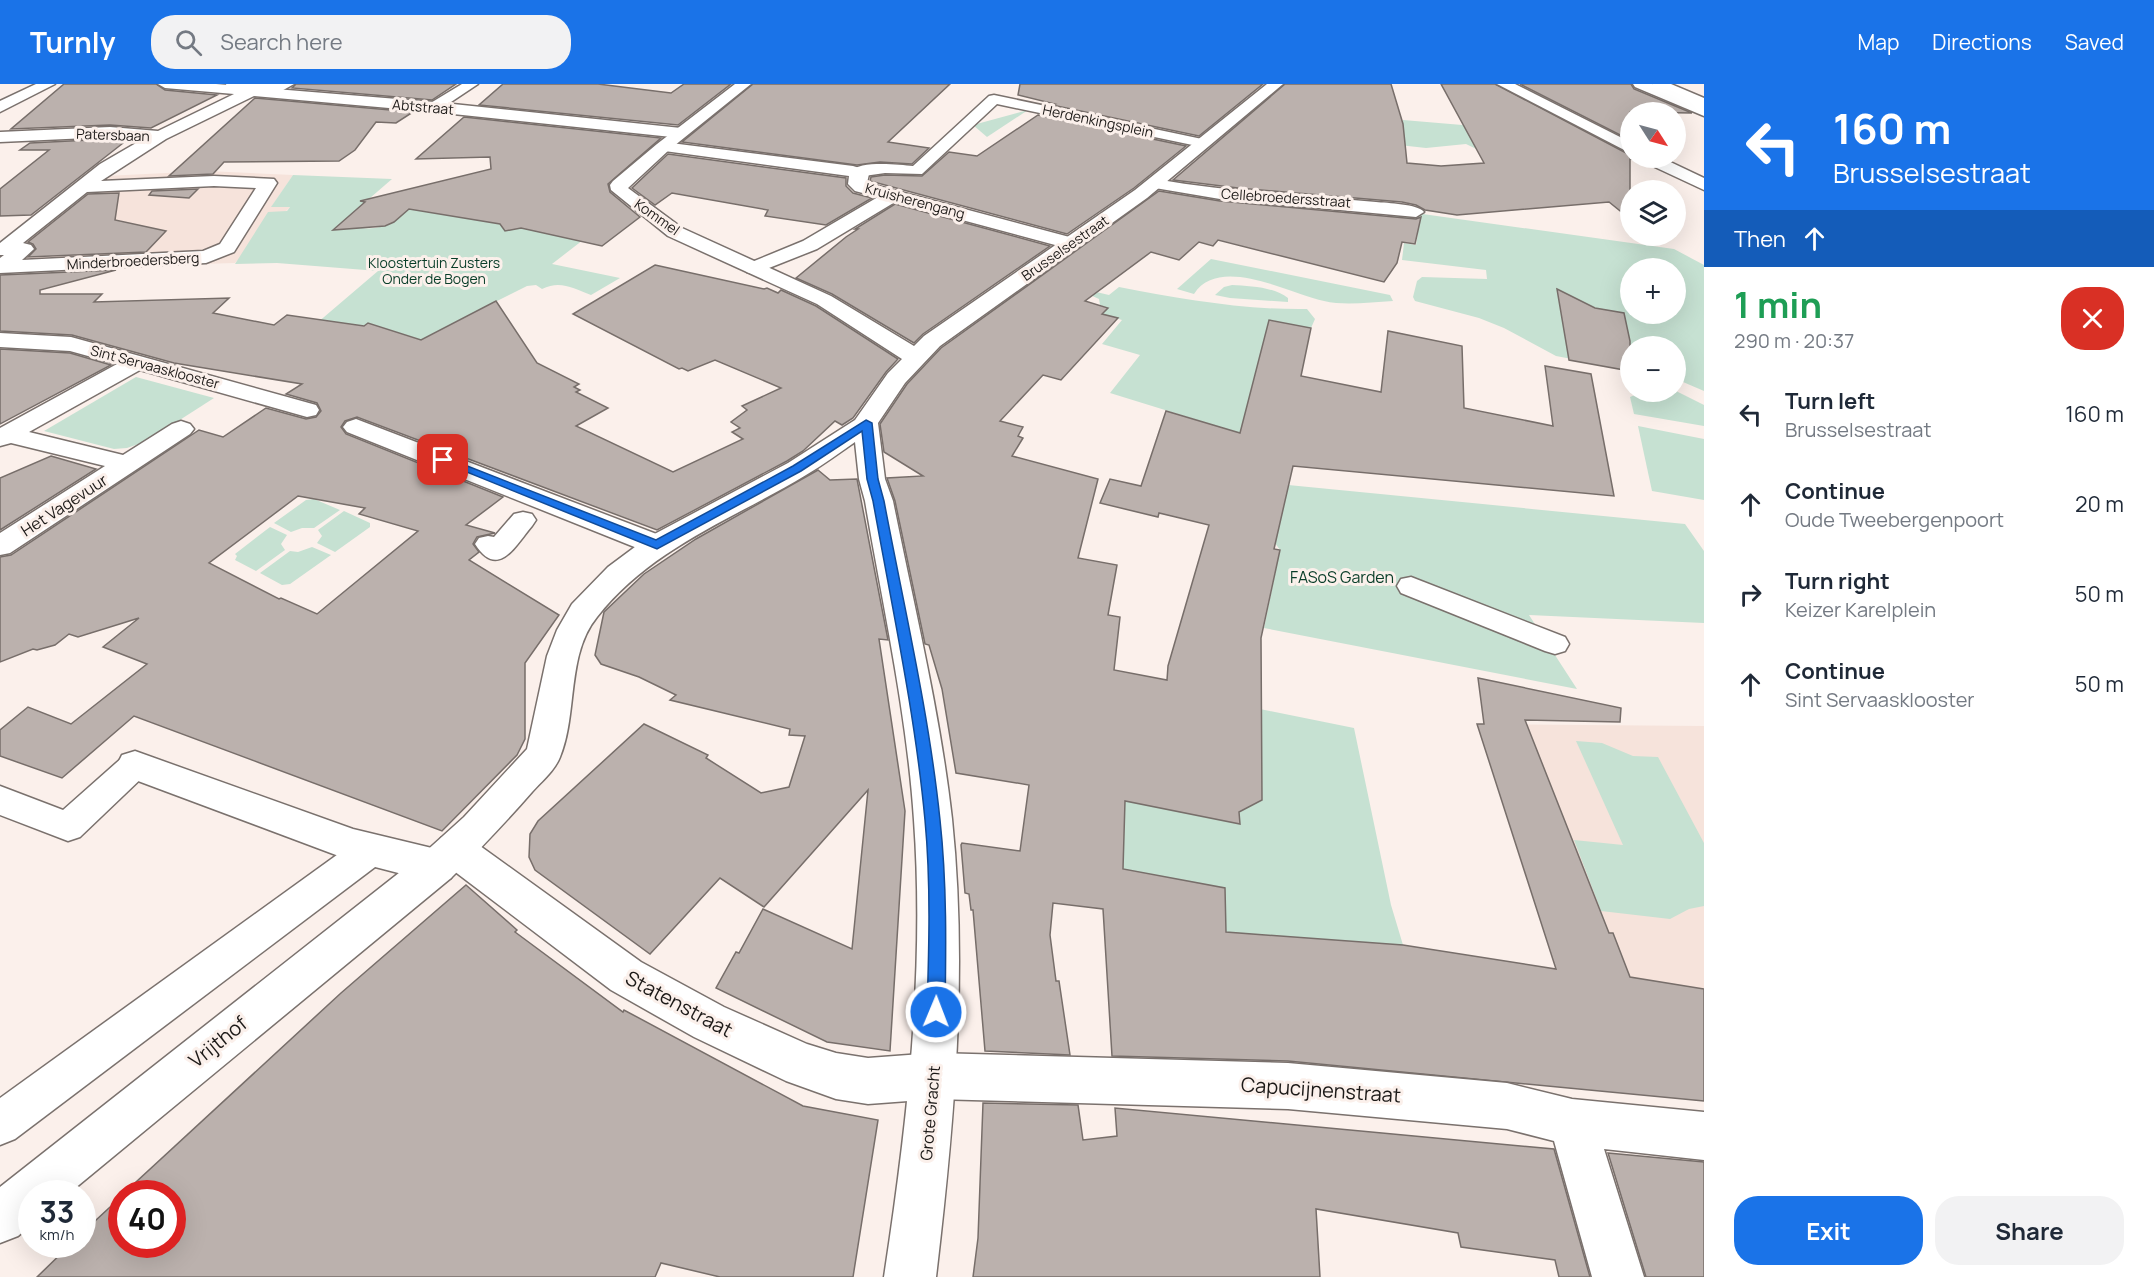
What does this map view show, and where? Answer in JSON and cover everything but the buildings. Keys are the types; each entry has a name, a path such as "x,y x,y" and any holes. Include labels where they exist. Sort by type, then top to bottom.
{"street":[{"path":"0,107 48,84"},
{"name":"Abtstraat","path":"165,84 230,86 252,92 434,108 680,134"},
{"path":"230,86 278,89 287,84"},
{"path":"434,108 471,84"},
{"path":"663,147 744,84"},
{"path":"857,172 885,168 917,171 994,99 987,84"},
{"name":"Brusselsestraat","path":"657,545 814,459 867,437 888,390 915,357 932,341 1155,184 1276,84"},
{"path":"1504,84 1620,143"},
{"path":"1640,84 1704,111"},
{"path":"1659,84 1704,103"},
{"path":"1676,84 1704,96"},
{"name":"Patersbaan","path":"0,137 110,132 160,136 252,92"},
{"name":"Herdenkingsplein","path":"994,99 1202,143"},
{"name":"Minderbroedersberg","path":"2,249 121,158 160,136"},
{"name":"Kruisherengang","path":"663,147 857,172 860,174 857,184 861,187 1070,243"},
{"name":"Kommel","path":"663,147 619,185 620,190 675,232 834,305 915,357"},
{"path":"1671,168 1704,184"},
{"name":"Minderbroedersberg","path":"2,249 24,249 1,267 206,257 227,248 268,183 82,187"},
{"name":"Cellebroedersstraat","path":"1155,184 1222,194 1363,204 1416,212"},
{"path":"754,268 810,245 894,195"},
{"name":"Sint Servaasklooster","path":"0,340 71,344 309,410 657,545"},
{"path":"3,436 135,363"},
{"name":"Het Vagevuur","path":"0,546 181,429"},
{"path":"3,436 127,464"},
{"name":"Grote Gracht","path":"867,437 918,719 933,820 938,910 935,1076 926,1165 910,1277"},
{"path":"488,544 496,552 523,520"},
{"name":"Vrijthof","path":"0,1218 446,858 543,756 548,744 563,656 583,612 618,574 657,545"},
{"path":"1411,586 1555,644"},
{"path":"0,800 68,826 135,765 371,850 446,858"},
{"path":"0,1124 371,850"},
{"name":"Statenstraat","path":"446,858 626,976 709,1022 802,1065 836,1076 868,1081 935,1076"},
{"name":"Capucijnenstraat","path":"935,1076 1288,1086 1507,1106 1572,1122 1704,1136"},
{"path":"1572,1122 1618,1277"}],"shaded area":[{"path":"207,171 293,175 272,206 291,206 235,263 0,270 0,252 105,176"},
{"path":"1477,724 1704,726 1704,1101 1550,942"}],"green space":[{"path":"1028,110 987,137 973,125"},
{"path":"1403,120 1486,127 1489,155 1466,144 1426,148 1390,144 1401,136"},
{"name":"Kloostertuin Zusters Onder de Bogen","path":"293,175 392,179 355,211 356,227 372,228 385,225 409,209 505,225 504,229 520,227 583,240 552,264 620,278 591,295 561,285 542,289 536,285 527,286 455,322 469,355 368,323 356,330 276,358 378,271 277,263 235,264 268,212 287,211 290,207 271,207"},
{"path":"1394,210 1620,241 1620,246 1652,246 1674,249 1704,265 1704,391 1686,383 1686,336 1620,336 1620,368 1556,356 1504,328 1479,318 1415,301 1413,297 1417,281 1422,277 1487,279 1486,270 1402,260 1404,243 1416,245 1418,233 1389,228"},
{"path":"1211,259 1390,295 1393,301 1341,303 1324,301 1275,285 1237,277 1220,277 1205,283 1194,294 1177,289"},
{"path":"1232,285 1269,289 1288,298 1288,302 1215,295 1224,287"},
{"path":"1119,287 1236,306 1307,309 1315,319 1311,328 1270,320 1262,440 1110,393 1140,355 1102,344 1122,320 1102,314 1107,308 1100,305 1099,299 1088,294 1092,291 1109,295"},
{"path":"136,377 214,398 147,441 127,448 114,449 44,431"},
{"path":"1686,396 1704,405 1704,426 1634,414 1631,402 1686,402"},
{"path":"1638,426 1704,439 1704,500 1652,491"},
{"name":"FASoS Garden","path":"1278,484 1685,524 1704,551 1704,623 1529,615 1577,689 1264,628 1280,550 1275,543"},
{"path":"314,499 340,510 314,528 302,528 291,532 274,523 306,500"},
{"path":"344,511 370,523 370,527 335,552 317,543 322,536 318,530"},
{"path":"270,527 287,535 281,544 285,550 256,571 235,560 237,556 235,554"},
{"path":"312,547 331,555 290,584 282,585 260,573 290,551 298,552"},
{"path":"1260,709 1354,728 1391,905 1403,945 1226,932 1224,888 1123,869 1125,801 1239,824 1239,805 1249,807 1255,804"},
{"path":"1576,741 1602,743 1633,756 1658,757 1704,843 1704,906 1689,909 1670,919 1601,911 1574,840 1623,845"}],"route":[{"path":"443,460 657,545 797,469 866,423 868,450 918,719 933,820 938,910 936,1012"}]}
